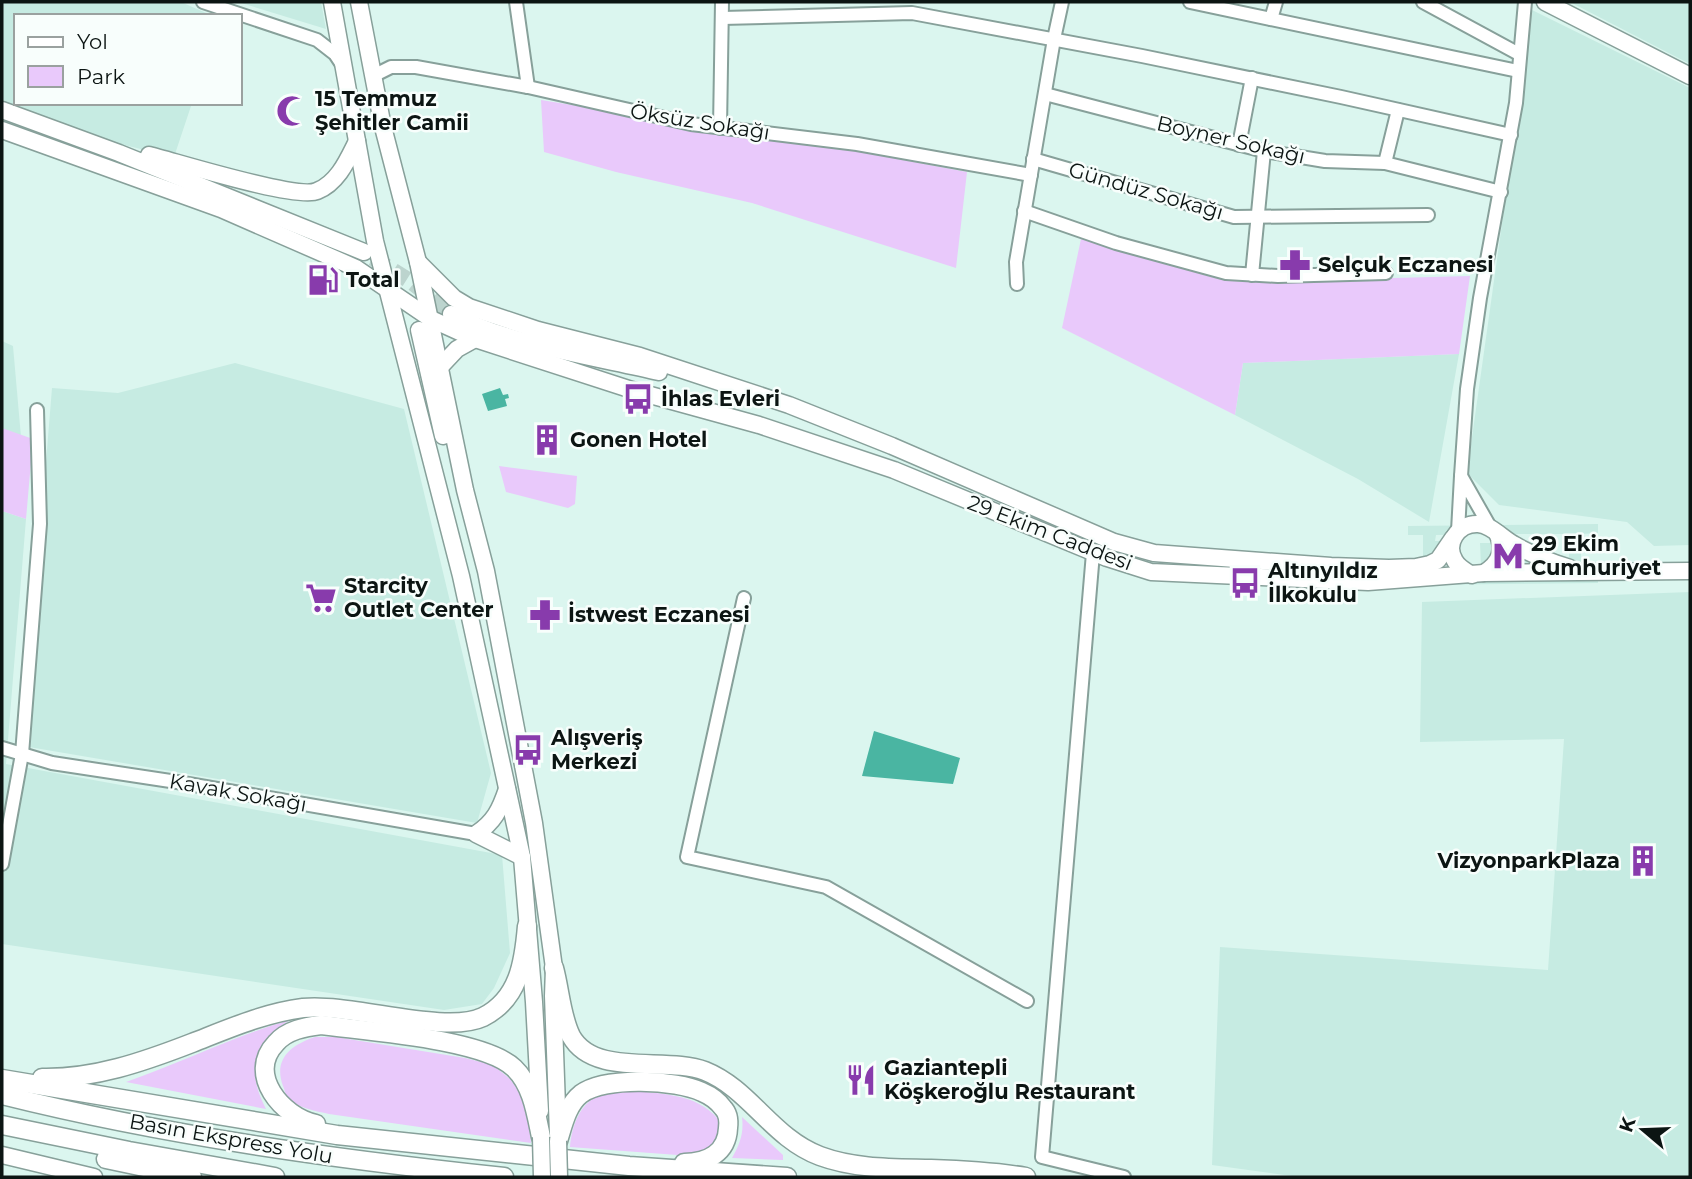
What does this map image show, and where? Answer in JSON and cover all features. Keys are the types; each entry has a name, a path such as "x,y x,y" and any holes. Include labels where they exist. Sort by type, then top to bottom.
{"highway":[{"path":"2,1074 71,1077 115,1069 260,1017 304,1008 353,1010 446,1022 481,1018 495,1010 507,998 517,982 524,958 527,926"},
{"path":"554,968 571,1037 589,1054 617,1062 703,1070 736,1090 777,1131 798,1146 821,1157 872,1166 1026,1177"},
{"path":"384,1138 309,1122 286,1110 270,1091 267,1080 268,1056 275,1043 304,1027 321,1025 448,1043 497,1055 514,1068 524,1081 550,1139"},
{"path":"2,1079 297,1129 629,1166 787,1177"},
{"path":"550,1139 579,1095 608,1083 686,1087 703,1092 726,1110 728,1133 725,1145 715,1156 703,1162 629,1166"},
{"name":"Basın Ekspress Yolu","path":"2,1095 71,1111 241,1143 504,1177"},
{"path":"6,1126 51,1145 82,1154 192,1177"},
{"name":"Basın Ekspress Yolu","path":"6,1126 193,1164 275,1177"},
{"path":"913,1177 970,1172"}],"main road":[{"path":"332,2 375,241 461,576 522,856 534,1002 550,1139 559,1177"},
{"path":"359,2 383,127 418,262 425,325 465,527 499,633"},
{"path":"1545,2 1690,76"},
{"path":"2,110 120,153 364,252"},
{"name":"29 Ekim Caddesi","path":"2,130 220,209 356,268 386,289 425,325 632,390 771,428 882,466 1093,553 1152,572 1368,582 1478,574 1690,571"},
{"path":"120,153 146,155 304,194 318,191 331,182 343,169 357,141"},
{"name":"29 Ekim Caddesi","path":"418,262 454,298 469,307 538,330 640,356 822,417 1114,542 1154,553 1331,566 1416,567 1438,560 1456,535"},
{"path":"451,314 479,327 551,347 737,388"},
{"path":"425,325 440,367 465,490 499,633 534,823 554,968 550,1139 542,1177"},
{"path":"440,367 457,348 475,339"},
{"path":"1493,530 1502,548 1497,563 1478,574 1455,562 1451,546 1456,535 1474,523 1493,530 1514,545 1545,560 1586,573"},
{"path":"508,787 500,811 490,824 476,834 522,856"},
{"path":"2,1155 94,1177"}],"street":[{"path":"203,2 239,14"},
{"path":"516,2 528,87"},
{"path":"720,128 722,2"},
{"path":"1017,284 1016,262 1024,211 1062,2"},
{"path":"1190,2 1518,71"},
{"path":"1271,19 1276,2"},
{"path":"1423,2 1519,54"},
{"path":"1456,535 1467,389 1480,298 1511,135 1525,2"},
{"path":"722,18 912,13 1252,78 1511,135"},
{"path":"242,15 317,40 335,54 344,66"},
{"path":"317,40 337,31"},
{"name":"Öksüz Sokağı","path":"373,76 391,67 416,67 528,87 691,124 858,144 1031,175"},
{"path":"1239,145 1252,78"},
{"name":"Boyner Sokağı","path":"1045,94 1264,151 1325,161 1385,163 1501,192"},
{"path":"1385,163 1398,110"},
{"path":"1252,275 1264,151"},
{"name":"Gündüz Sokağı","path":"1033,159 1234,217 1428,215"},
{"path":"1024,211 1127,246 1226,273 1278,276 1386,273"},
{"path":"2,864 22,754 40,524 37,410"},
{"path":"1461,476 1493,530"},
{"path":"1093,553 1042,1157 1124,1177"},
{"path":"744,598 687,857 826,887 1027,1001"},
{"name":"Kavak Sokağı","path":"2,748 52,763 476,834"}],"shaded area":[{"path":"2,2 181,2 208,14 14,14 14,105 191,105 174,157 87,136 2,100"},
{"path":"238,2 321,2 326,29"},
{"path":"1570,2 1690,2 1690,64"},
{"path":"1532,10 1690,88 1690,545 1654,546 1627,522 1499,505 1467,473"},
{"path":"2,341 13,346 21,437 2,428"},
{"path":"1459,354 1429,522 1358,479 1235,415 1243,363"},
{"path":"235,363 404,409 491,773 477,823 23,746 52,388 118,393"},
{"path":"500,388 503,395 508,394 509,398 505,399 507,406 488,411 482,394"},
{"path":"2,511 26,519 6,764 502,855 510,953 494,988 482,1004 444,1010 2,944"},
{"path":"1598,524 1598,533 1581,534 1581,574 1598,574 1598,583 1408,585 1423,575 1423,535 1408,535 1408,526","holes":["1501,534 1502,543 1480,543 1481,565 1501,564 1436,575 1441,541 1435,541 1436,535","1513,534 1569,534 1569,574 1514,565 1551,564 1551,543 1514,543"]},
{"path":"1690,592 1690,1177 1299,1177 1212,1165 1220,947 1548,970 1564,739 1420,742 1422,602"},
{"path":"874,731 960,758 953,784 862,776"}],"green space":[{"path":"541,100 839,148 967,172 956,268 752,203 616,172 544,152"},
{"path":"1081,239 1211,277 1242,282 1470,276 1459,354 1243,363 1235,415 1062,328"},
{"path":"2,428 33,439 26,519 2,511"},
{"path":"499,466 577,476 575,504 568,508 506,492"},
{"path":"290,1020 268,1038 257,1059 256,1082 266,1109 126,1082 248,1034"},
{"path":"315,1037 336,1037 493,1065 510,1079 526,1101 531,1143 329,1114 296,1104 287,1097 280,1068 286,1054 298,1044"},
{"path":"625,1090 675,1096 699,1104 718,1119 716,1138 704,1151 691,1156 570,1147 575,1123 588,1102 605,1092"},
{"path":"742,1117 783,1155 783,1160 732,1158 741,1138"}],"tunnel":[{"path":"373,258 413,283 451,314"}],"place":[{"name":"15 Temmuz Şehitler Camii","path":"292,111"},
{"name":"Selçuk Eczanesi","path":"1295,265"},
{"name":"Total","path":"323,280"},
{"name":"İhlas Evleri","path":"638,399"},
{"name":"Gonen Hotel","path":"547,440"},
{"name":"29 Ekim Cumhuriyet","path":"1508,556"},
{"name":"Altınyıldız İlkokulu","path":"1245,583"},
{"name":"Starcity Outlet Center","path":"321,598"},
{"name":"İstwest Eczanesi","path":"545,615"},
{"name":"Alışveriş Merkezi","path":"528,750"},
{"name":"VizyonparkPlaza","path":"1643,861"},
{"name":"Gaziantepli Köşkeroğlu Restaurant","path":"861,1080"}]}
